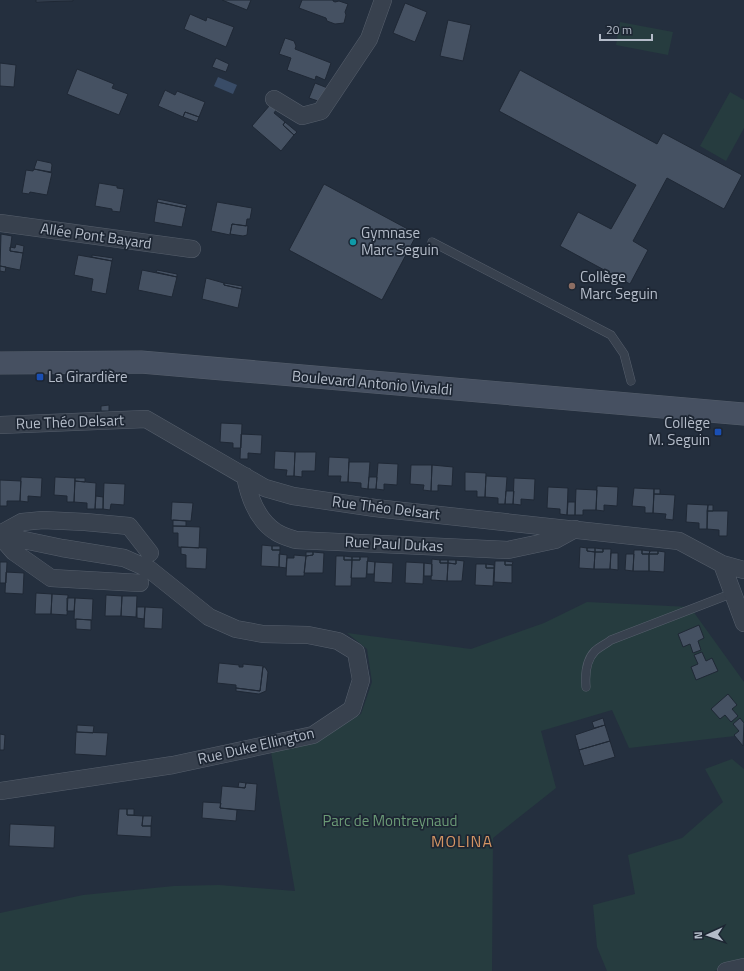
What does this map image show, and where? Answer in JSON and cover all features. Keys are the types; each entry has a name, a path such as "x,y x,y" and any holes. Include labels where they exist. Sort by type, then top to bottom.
{"street":[{"path":"274,99 302,116 321,112 369,39 383,0"},
{"name":"Allée Pont Bayard","path":"0,223 192,249"},
{"name":"Boulevard Antonio Vivaldi","path":"0,363 141,362 744,414"},
{"name":"Rue Théo Delsart","path":"0,425 146,419 265,488 293,496 375,508 679,541 722,564 744,570"},
{"name":"Rue Paul Dukas","path":"244,476 248,494 257,512 276,532 296,540 508,550 555,540 575,530"},
{"path":"140,583 51,578 14,552 0,535 22,522 43,520 129,526 150,552"},
{"name":"Rue Duke Ellington","path":"0,535 62,548 124,558 149,569 209,617 236,629 263,634 308,635 338,641 356,652 361,680 352,709 314,736 173,765 0,791"},
{"path":"722,564 744,623"},
{"path":"726,971 744,967"}],"lane":[{"path":"432,242 611,335 624,354 631,381"},
{"path":"586,687 585,677 587,664 594,651 611,640 733,593"}],"green space":[{"path":"620,22 673,32 668,55 616,45"},
{"path":"730,92 744,100 744,128 726,161 700,146"},
{"name":"Parc de Montreynaud","path":"587,602 690,607 744,682 744,735 629,748 612,710 541,731 556,788 493,838 492,971 0,971 0,913 83,895 174,886 219,885 295,891 271,752 321,740 361,714 372,682 367,649 347,633 471,649 544,623"},
{"path":"732,759 744,769 744,961 714,971 607,971 597,947 593,905 635,894 628,855 682,838 723,802 705,769"}],"water":[{"path":"218,77 237,85 233,94 214,86"}],"building":[{"path":"36,0 73,0 73,1 36,2"},
{"path":"222,0 251,0 247,10"},
{"path":"302,0 333,0 335,2 339,1 348,4 345,12 346,15 344,23 335,24 327,21 326,18 299,8"},
{"path":"405,3 427,12 415,42 393,33"},
{"path":"190,14 206,21 207,17 234,27 226,47 184,29"},
{"path":"448,20 471,25 463,61 440,56"},
{"path":"285,38 294,41 296,46 295,49 331,63 325,80 316,76 315,80 287,70 291,58 279,54"},
{"path":"216,58 229,64 226,72 212,67"},
{"path":"0,63 16,65 14,87 0,86"},
{"path":"77,69 114,84 112,88 128,94 119,115 67,94"},
{"path":"520,70 657,144 663,133 742,175 724,209 667,178 633,241 648,250 630,284 560,246 578,212 611,229 636,185 499,111"},
{"path":"315,83 330,89 321,102 309,98"},
{"path":"165,90 175,95 177,91 205,102 199,117 185,112 183,117 158,106"},
{"path":"270,105 276,110 274,113 285,122 283,125 294,135 281,151 252,126"},
{"path":"185,112 199,117 197,122 183,117"},
{"path":"285,122 297,132 294,135 283,125"},
{"path":"37,160 51,163 51,172 34,169"},
{"path":"34,169 52,173 47,195 30,192 29,194 22,193 26,170 33,171"},
{"path":"99,183 117,186 117,188 124,189 120,212 95,206"},
{"name":"Gymnase Marc Seguin","path":"324,184 417,234 382,300 289,250"},
{"path":"158,199 187,205 186,208 157,202"},
{"path":"157,202 186,208 182,227 154,222"},
{"path":"217,202 252,208 250,219 247,219 246,226 232,224 230,235 211,231"},
{"path":"232,224 248,226 247,235 243,236 230,234"},
{"path":"1,234 12,236 10,251 23,253 20,270 0,266"},
{"path":"16,244 24,246 23,253 10,251 10,247 15,248"},
{"path":"78,255 112,261 106,294 91,291 93,279 74,275"},
{"path":"92,255 113,258 112,261 92,257"},
{"path":"0,266 6,267 5,272 0,271"},
{"path":"142,270 177,277 172,297 138,290"},
{"path":"157,270 177,274 177,277 156,272"},
{"path":"206,278 224,283 224,285 242,289 238,308 202,299"},
{"path":"224,283 242,286 242,289 224,285"},
{"path":"109,405 109,411 101,411 101,406"},
{"path":"221,423 242,424 241,448 233,448 233,443 220,442"},
{"path":"241,434 262,435 261,454 248,453 248,459 240,459"},
{"path":"275,451 295,452 294,476 286,476 287,470 274,469"},
{"path":"295,452 316,452 315,471 302,471 302,477 294,476"},
{"path":"329,457 349,458 348,482 340,482 341,476 328,476"},
{"path":"349,462 370,462 368,489 361,488 361,483 348,482"},
{"path":"378,463 398,464 397,485 384,484 384,490 376,489"},
{"path":"411,465 432,465 431,491 423,490 424,485 410,484"},
{"path":"432,465 453,467 452,486 438,485 438,491 431,491"},
{"path":"465,472 486,473 485,497 477,497 477,491 465,491"},
{"path":"486,476 507,477 505,504 498,504 498,498 485,497"},
{"path":"21,477 42,478 41,497 28,496 28,502 20,501"},
{"path":"55,477 75,478 74,502 67,502 67,496 54,495"},
{"path":"369,477 377,477 376,489 368,489"},
{"path":"75,478 85,478 85,482 75,481"},
{"path":"514,478 535,479 534,500 521,499 521,505 513,504"},
{"path":"0,480 21,481 20,501 7,501 7,506 0,506"},
{"path":"75,481 96,483 95,509 87,509 87,503 74,502"},
{"path":"104,483 125,484 124,505 111,504 110,510 103,509"},
{"path":"597,486 618,487 617,506 604,505 604,511 596,510"},
{"path":"548,487 568,488 567,515 560,514 560,509 547,508"},
{"path":"634,488 654,489 653,513 645,513 645,507 632,506"},
{"path":"576,489 597,490 596,510 583,510 583,515 575,515"},
{"path":"654,489 660,489 660,494 654,494"},
{"path":"506,491 514,491 513,504 505,504"},
{"path":"654,494 675,495 673,520 665,519 666,514 653,513"},
{"path":"96,496 103,497 103,509 95,509"},
{"path":"172,502 193,503 191,521 171,520"},
{"path":"568,502 575,502 575,515 567,515"},
{"path":"687,504 708,505 707,529 699,529 699,523 686,522"},
{"path":"708,505 713,505 713,511 707,511"},
{"path":"707,511 728,511 727,536 719,536 719,530 707,529"},
{"path":"173,520 186,521 186,526 173,526"},
{"path":"173,526 200,527 199,548 178,547 178,533 173,533"},
{"path":"262,545 272,546 272,550 280,550 279,567 261,566"},
{"path":"272,546 280,546 280,550 272,550"},
{"path":"181,547 207,548 206,569 186,568 186,555 181,554"},
{"path":"580,547 587,548 587,551 595,552 594,569 579,568"},
{"path":"587,548 595,548 595,552 587,551"},
{"path":"595,548 603,549 603,552 595,552"},
{"path":"603,549 611,549 610,569 594,569 595,552 603,552"},
{"path":"634,550 642,550 642,554 649,554 649,571 633,571"},
{"path":"642,550 650,551 649,554 642,554"},
{"path":"650,551 658,551 658,554 649,554"},
{"path":"658,551 665,552 664,572 649,571 649,554 658,554"},
{"path":"306,552 313,552 313,555 306,556"},
{"path":"313,552 324,553 323,573 304,573 306,556 313,555"},
{"path":"611,553 618,553 618,570 610,569"},
{"path":"279,554 287,555 286,568 279,567"},
{"path":"626,554 634,554 633,571 625,570"},
{"path":"294,555 306,556 304,576 286,576 287,558 294,558"},
{"path":"336,556 344,556 344,560 352,560 351,586 335,586"},
{"path":"344,556 352,557 352,560 344,560"},
{"path":"352,557 360,557 360,560 352,560"},
{"path":"360,557 368,557 366,578 351,578 352,560 360,560"},
{"path":"432,559 440,560 440,563 448,563 447,581 431,580"},
{"path":"440,560 448,560 448,563 440,563"},
{"path":"448,560 456,560 456,564 448,563"},
{"path":"456,560 464,561 462,581 447,581 448,563 456,564"},
{"path":"367,561 375,562 374,574 367,574"},
{"path":"495,561 505,561 505,565 512,565 512,583 494,582"},
{"path":"505,561 513,562 512,565 505,565"},
{"path":"0,562 7,562 6,583 0,583"},
{"path":"375,562 393,563 392,583 374,582"},
{"path":"406,562 424,563 423,584 405,583"},
{"path":"424,563 432,564 432,576 424,576"},
{"path":"476,564 486,564 486,568 494,568 493,586 475,585"},
{"path":"486,564 494,565 494,568 486,568"},
{"path":"6,572 24,573 23,594 5,593"},
{"path":"36,593 52,594 51,614 35,614"},
{"path":"52,594 68,595 67,615 51,614"},
{"path":"106,595 122,596 121,616 105,616"},
{"path":"122,596 137,596 136,617 121,616"},
{"path":"67,598 75,598 74,611 67,611"},
{"path":"75,598 93,599 92,620 74,619"},
{"path":"137,607 145,607 144,619 137,618"},
{"path":"145,607 163,608 162,629 144,628"},
{"path":"76,619 91,620 91,630 76,629"},
{"path":"699,625 704,638 698,641 701,650 693,653 690,644 683,647 678,634"},
{"path":"702,652 706,661 712,658 718,671 696,680 691,667 698,664 694,655"},
{"path":"219,663 239,665 239,667 243,667 243,664 263,666 260,691 236,688 236,685 217,683"},
{"path":"263,667 265,667 268,672 266,691 259,694 236,691 236,688 260,691"},
{"path":"728,694 737,705 732,709 738,716 731,722 725,715 720,719 711,709"},
{"path":"603,718 605,725 594,728 592,722"},
{"path":"740,718 744,723 743,746 734,735 739,731 733,724"},
{"path":"77,725 94,726 93,733 77,732"},
{"path":"605,725 610,741 579,750 575,735"},
{"path":"76,732 108,733 106,756 75,754"},
{"path":"0,734 5,735 4,750 0,750"},
{"path":"610,741 615,757 584,766 579,750"},
{"path":"239,782 246,783 245,788 238,787"},
{"path":"246,783 257,784 255,811 220,808 222,786 245,788"},
{"path":"203,802 221,803 220,808 237,810 236,821 202,818"},
{"path":"119,809 127,809 127,815 143,816 142,826 151,826 151,837 117,835"},
{"path":"127,809 134,809 134,815 127,815"},
{"path":"143,816 152,816 151,826 142,826"},
{"path":"10,824 55,826 54,848 9,846"}],"place":[{"name":"Gymnase Marc Seguin","path":"353,242"},
{"name":"Collège Marc Seguin","path":"572,286"},
{"name":"La Girardière","path":"40,377"},
{"name":"Collège M. Seguin","path":"718,432"}],"district":[{"name":"MOLINA","path":"462,841"}]}
